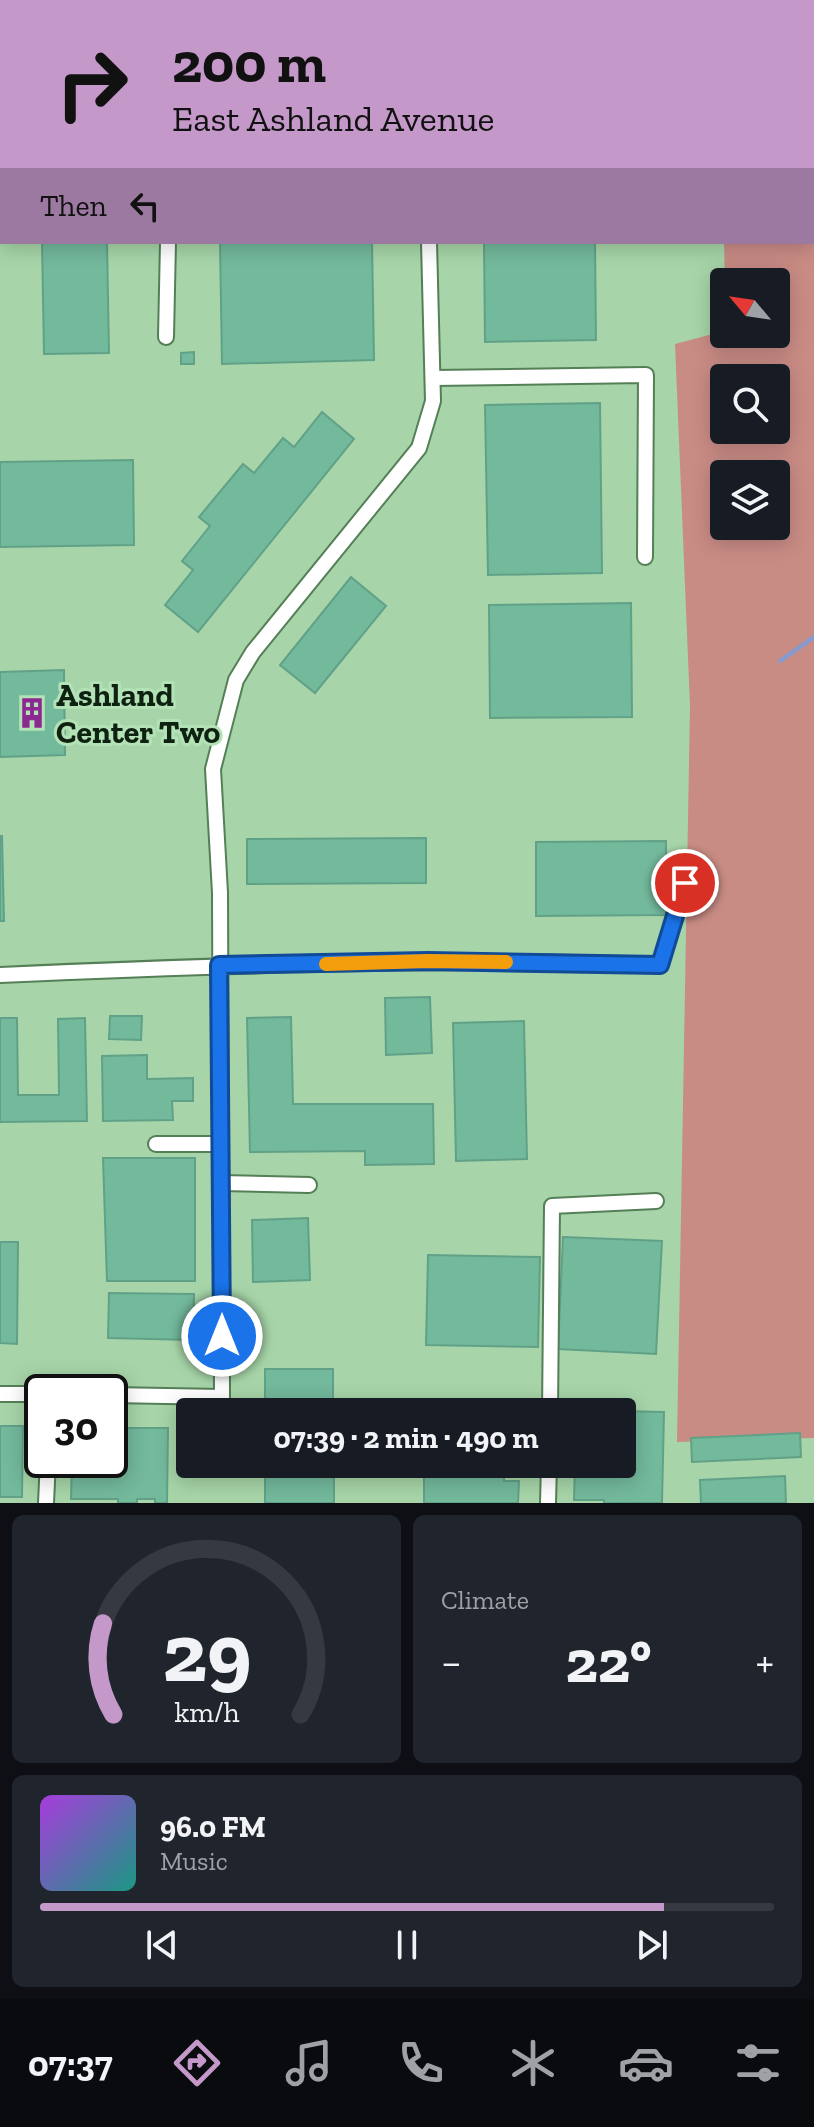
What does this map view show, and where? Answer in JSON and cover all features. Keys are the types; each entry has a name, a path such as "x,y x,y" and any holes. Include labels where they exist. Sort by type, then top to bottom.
{"street":[{"path":"166,337 168,244"},
{"path":"128,1395 222,1397 219,854 213,769 236,680 253,652 419,448 433,401 429,244"},
{"path":"433,378 646,375 645,557"},
{"path":"0,975 219,965 428,961 660,965 685,883"},
{"path":"156,1144 221,1144"},
{"path":"221,1183 309,1185"},
{"path":"550,1398 552,1206 656,1201"},
{"path":"0,1394 24,1394"},
{"path":"46,1503 47,1478"},
{"path":"548,1503 549,1478"}],"shaded area":[{"path":"724,244 814,244 814,1438 677,1442 690,706 675,344 710,335 710,348 790,348 790,268 725,268"}],"building":[{"path":"42,244 107,244 109,353 44,354"},
{"path":"220,244 372,244 374,360 222,364"},
{"path":"484,244 595,244 596,340 485,342"},
{"path":"194,352 194,364 181,364 181,353"},
{"path":"600,403 602,573 488,575 485,405"},
{"path":"322,412 354,439 198,632 165,605 193,570 182,561 210,526 199,517 243,464 254,473 283,438 294,447"},
{"path":"133,460 134,545 0,547 0,462"},
{"path":"351,577 386,606 315,693 280,665"},
{"path":"631,603 632,717 490,718 489,605"},
{"name":"Ashland Center Two","path":"64,670 65,755 0,757 0,672"},
{"path":"2,836 4,921 0,921"},
{"path":"426,838 426,883 247,884 247,839"},
{"path":"666,841 666,915 536,916 536,842"},
{"path":"430,997 432,1053 386,1055 385,998"},
{"path":"110,1016 142,1016 141,1040 109,1039"},
{"path":"291,1017 293,1104 433,1104 434,1164 365,1165 365,1151 250,1152 247,1018"},
{"path":"0,1018 17,1018 18,1095 59,1095 58,1019 85,1018 87,1121 0,1122"},
{"path":"524,1021 527,1159 456,1161 453,1023"},
{"path":"147,1055 147,1079 193,1078 193,1101 172,1101 173,1120 103,1121 102,1056"},
{"path":"103,1158 195,1158 195,1281 107,1281"},
{"path":"308,1218 310,1280 253,1282 252,1220"},
{"path":"563,1237 662,1241 656,1354 558,1349"},
{"path":"0,1242 18,1242 17,1344 0,1343"},
{"path":"428,1255 540,1257 538,1347 426,1345"},
{"path":"109,1293 194,1294 193,1340 108,1338"},
{"path":"265,1369 333,1369 333,1398 265,1398"},
{"path":"636,1411 664,1412 662,1503 574,1500 575,1478 636,1478"},
{"path":"0,1426 23,1426 22,1497 0,1497"},
{"path":"128,1428 168,1428 167,1503 155,1503 155,1499 118,1503 118,1499 71,1499 72,1478 128,1478"},
{"path":"800,1433 801,1457 692,1462 691,1438"},
{"path":"785,1476 786,1503 701,1503 700,1480"},
{"path":"265,1478 334,1478 334,1503 265,1503"},
{"path":"424,1478 504,1478 504,1481 519,1481 518,1503 424,1503"}],"waterway":[{"path":"780,661 814,637"}],"slow traffic":[{"path":"326,964 506,962"}],"place":[{"name":"Ashland Center Two","path":"32,713"}],"route":[{"path":"222,1336 219,965 428,961 660,965 685,883"}]}
